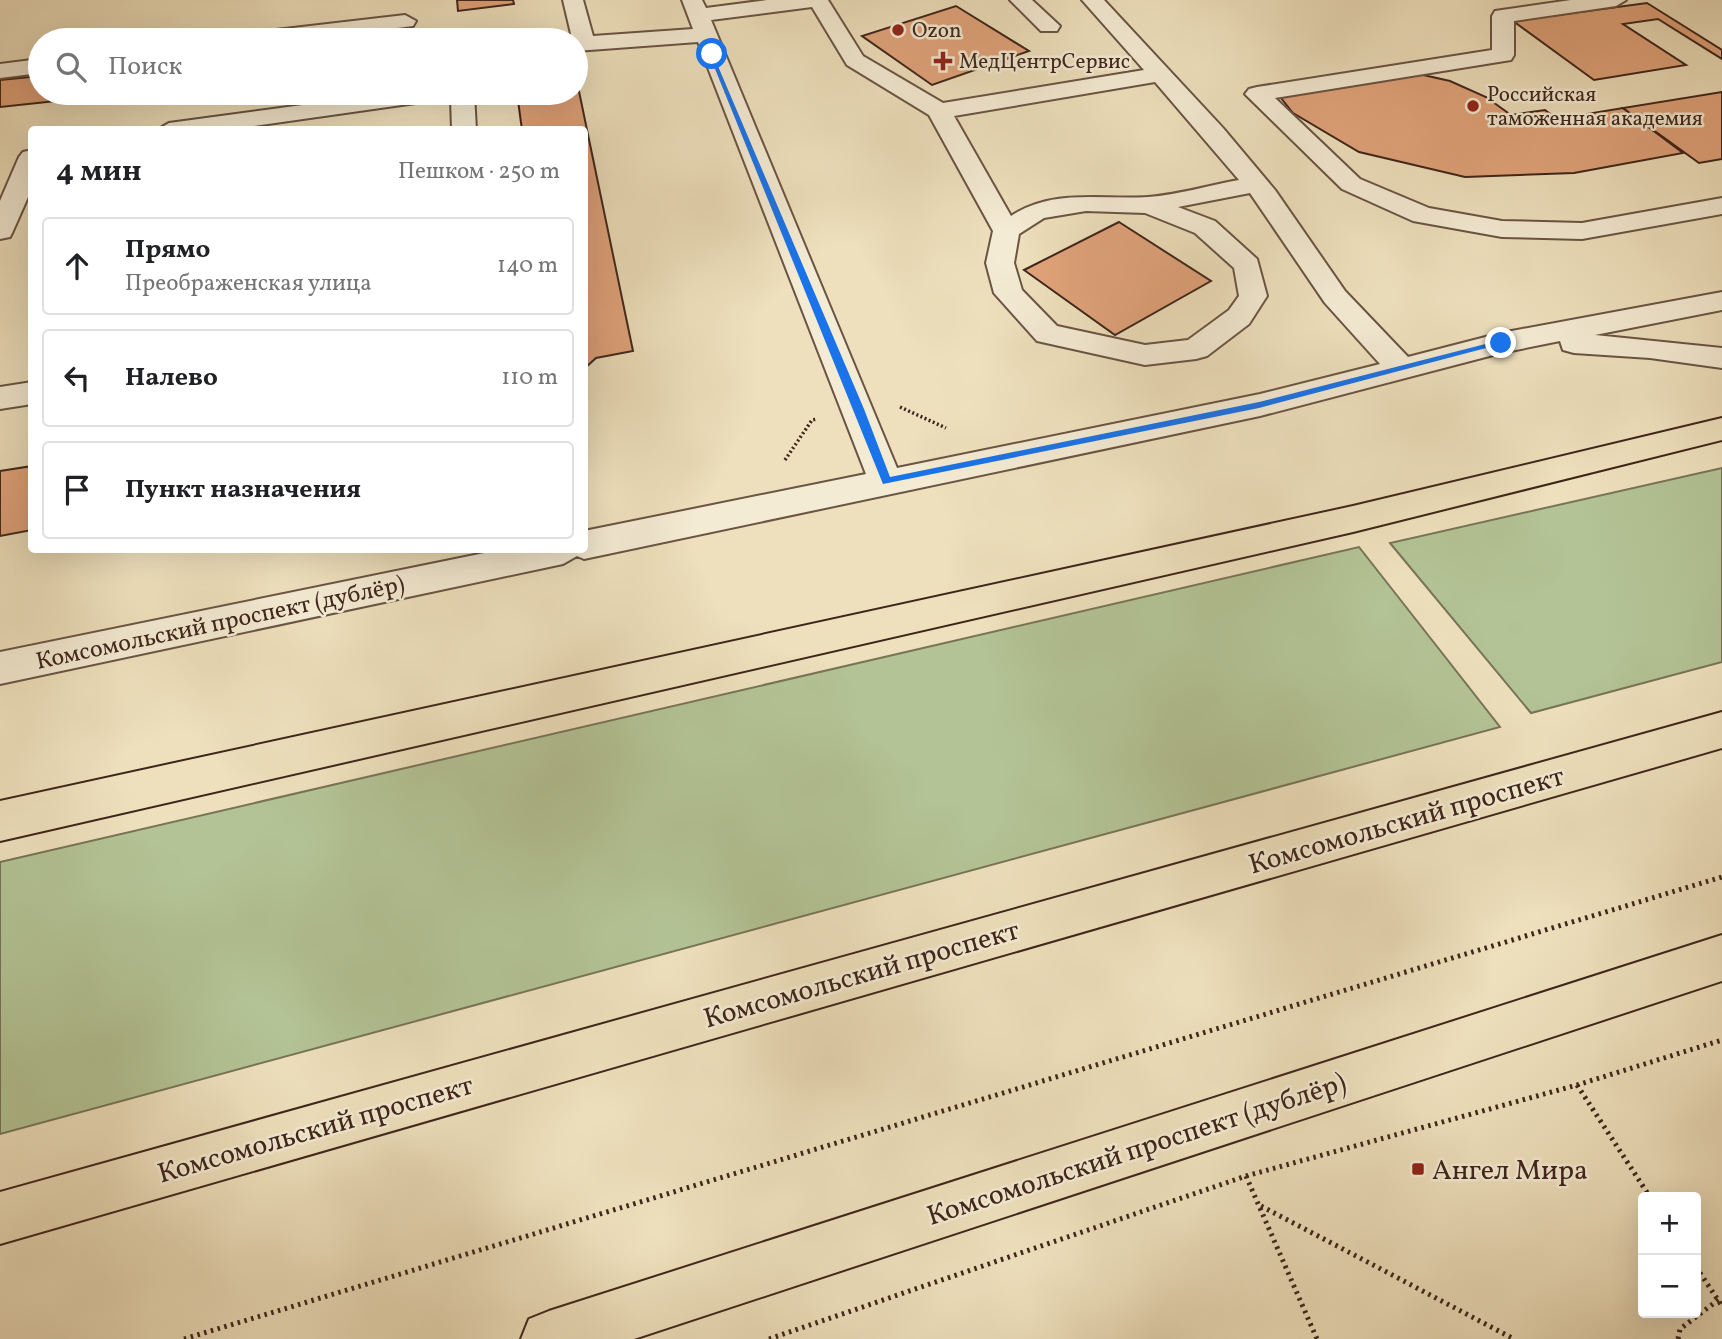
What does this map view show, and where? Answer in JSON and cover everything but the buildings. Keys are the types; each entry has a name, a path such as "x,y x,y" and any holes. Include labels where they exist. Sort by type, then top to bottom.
{"main road":[{"path":"0,821 1339,522 1722,429"},
{"name":"Комсомольский проспект","path":"0,1217 1722,730"},
{"name":"Комсомольский проспект (дублёр)","path":"549,1339 1722,958"}],"street":[{"path":"573,0 578,28"},
{"path":"588,41 698,17 817,0 855,60 939,111 1006,231 1000,263 1008,293 1047,334 1144,355 1196,349 1239,317 1252,296 1247,265 1205,227 1149,205"},
{"path":"1020,0 1049,26"},
{"path":"1092,0 1162,74 1256,184 1299,241 1335,297 1401,368"},
{"path":"1616,0 1503,16 1503,55 1257,94 1351,184 1422,215 1502,229 1582,231 1722,206"},
{"path":"311,28 405,10 406,28"},
{"path":"698,17 886,482"},
{"path":"0,71 28,68"},
{"path":"939,111 1162,74"},
{"path":"199,126 353,105"},
{"path":"463,105 464,126"},
{"path":"0,231 28,166"},
{"path":"1006,231 1036,211 1086,203 1149,205 1256,184"},
{"path":"588,544 1259,405 1501,343 1722,301"},
{"path":"1501,343 1580,343 1722,358"},
{"path":"0,398 28,394"},
{"name":"Комсомольский проспект (дублёр)","path":"0,668 549,553"}],"path":[{"path":"184,1339 1658,894 1722,877"},
{"path":"769,1339 1246,1176 1577,1085 1722,1040"},
{"path":"1577,1085 1647,1192"},
{"path":"1246,1176 1317,1339"},
{"path":"1261,1206 1514,1339"},
{"path":"1701,1273 1719,1298 1722,1307"},
{"path":"1678,1339 1680,1329 1719,1298"}],"green space":[{"path":"1722,468 1722,662 1531,713 1390,543"},
{"path":"1359,547 1500,727 0,1134 0,862"}],"place":[{"name":"Ozon","path":"898,30"},
{"name":"МедЦентрСервис","path":"943,61"},
{"name":"Российская таможенная академия","path":"1473,106"},
{"name":"Ангел Мира","path":"1418,1169"}],"route":[{"path":"712,54 859,409 886,482 1259,405 1501,343"}]}
